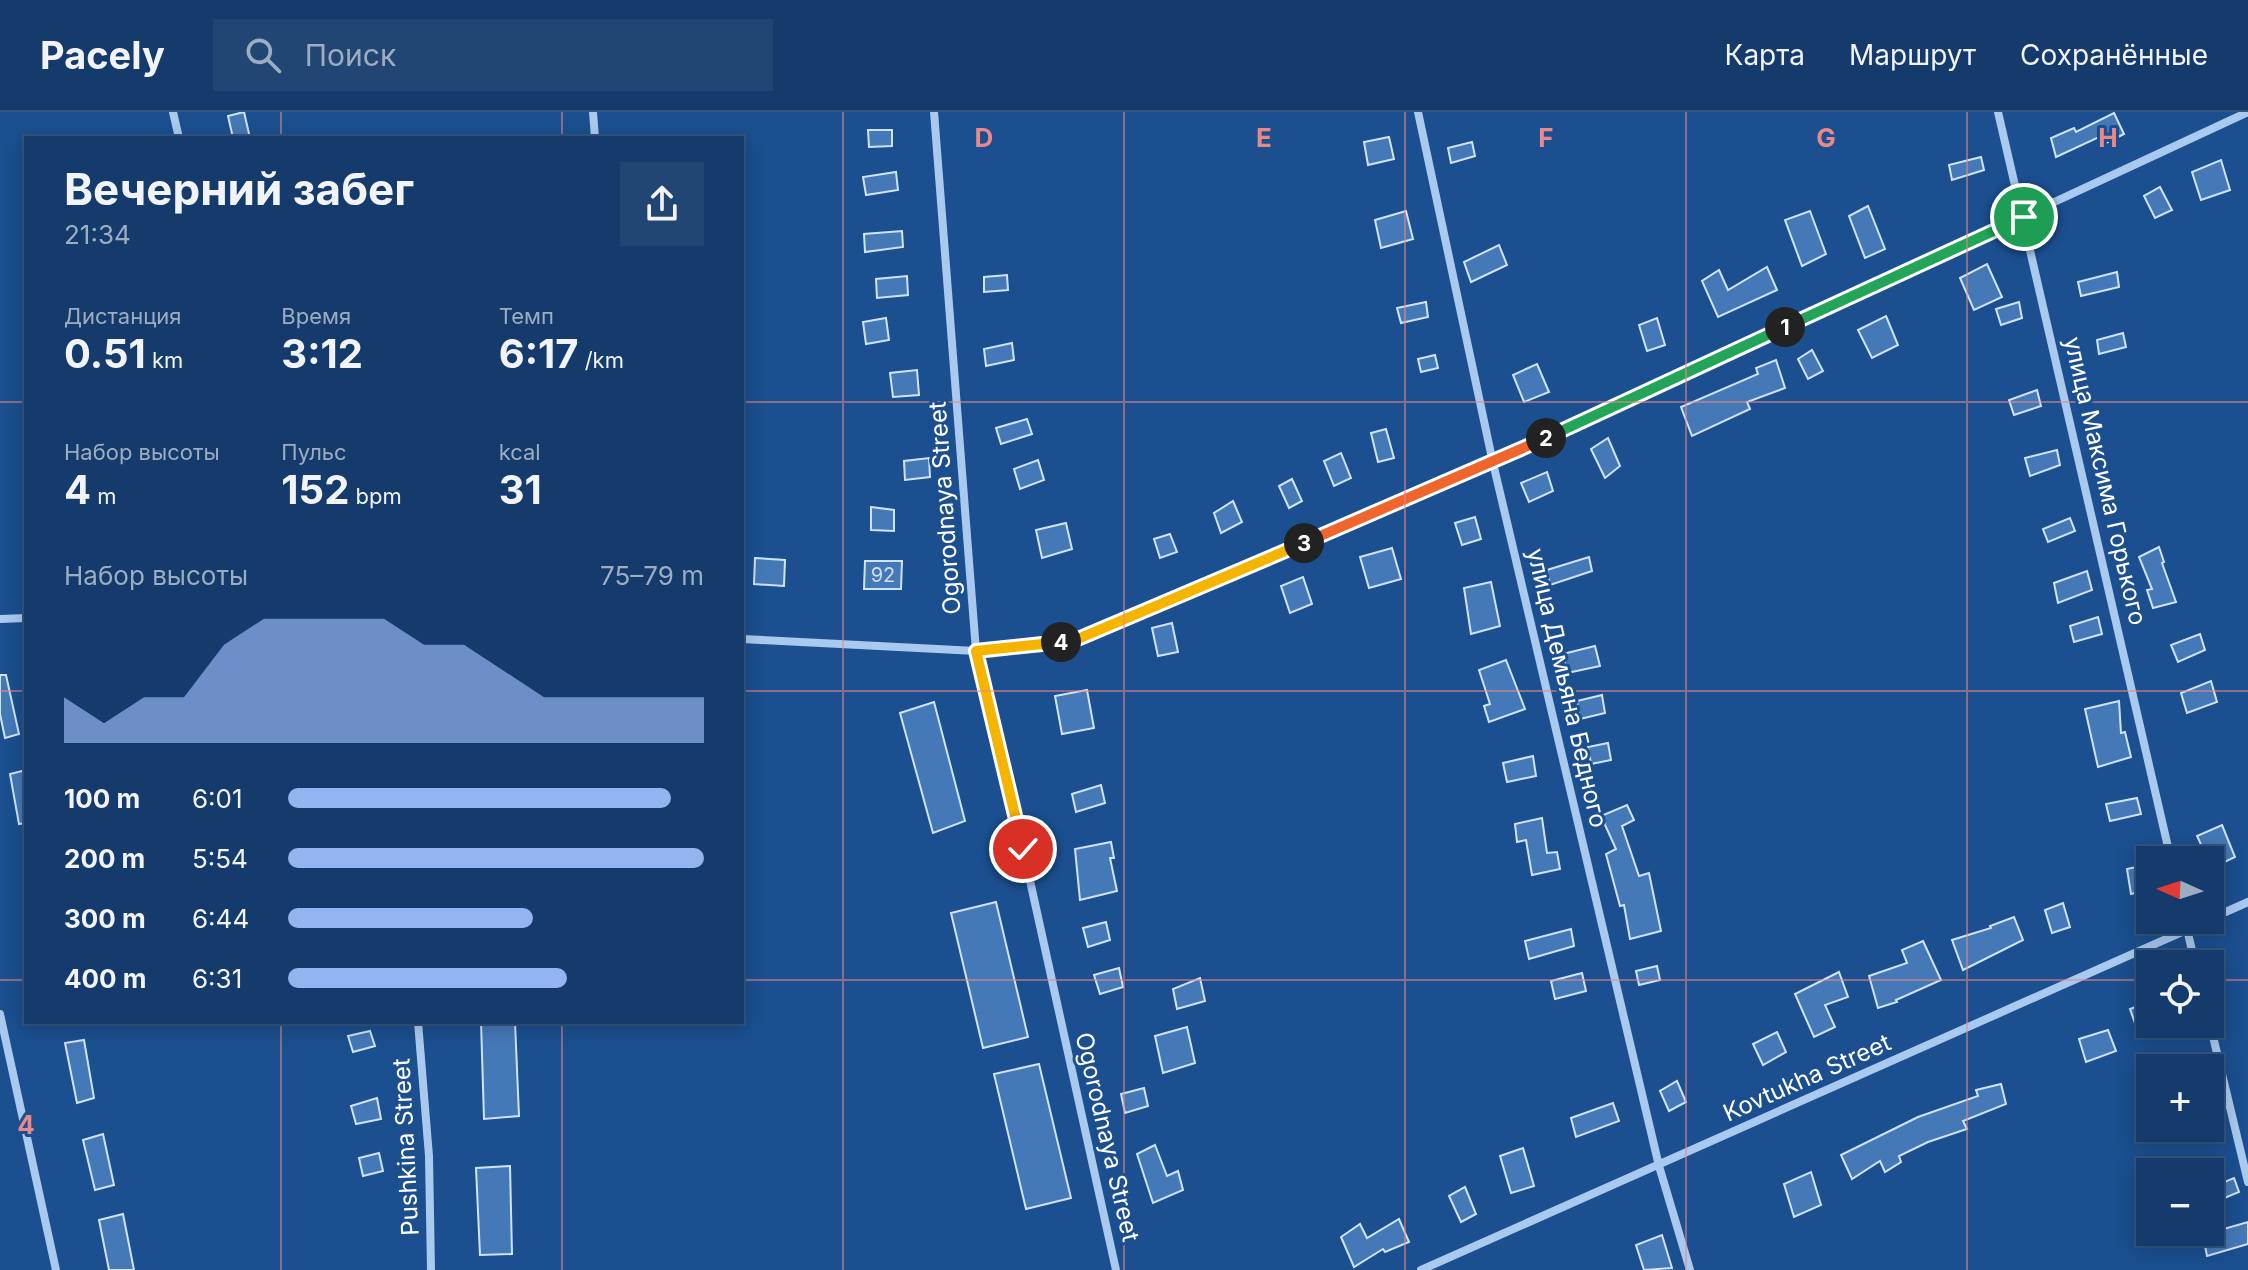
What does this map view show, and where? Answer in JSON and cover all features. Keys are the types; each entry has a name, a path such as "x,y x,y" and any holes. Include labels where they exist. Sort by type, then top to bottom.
{"street":[{"path":"173,112 179,136"},
{"path":"593,112 595,136"},
{"name":"Ogorodnaya Street","path":"934,112 976,651 1116,1270"},
{"name":"улица Демьяна Бедного","path":"1418,112 1493,463 1659,1166 1690,1270"},
{"name":"улица Максима Горького","path":"1998,112 2168,846"},
{"path":"744,639 976,651 1073,641 1493,463 2248,112"},
{"path":"0,619 24,618"},
{"name":"Kovtukha Street","path":"2224,913 2248,902"},
{"name":"Kovtukha Street","path":"1421,1270 1659,1166 2166,934"},
{"path":"0,1014 56,1270"},
{"name":"Pushkina Street","path":"418,1024 429,1156 431,1270"},
{"path":"2213,1038 2248,1182"}],"building":[{"path":"244,112 250,136 233,136 228,116"},
{"path":"2114,113 2124,134 2104,144 2101,136 2056,157 2051,138 2074,128 2076,132"},
{"path":"868,130 892,130 892,146 869,147"},
{"path":"1389,137 1394,159 1368,165 1364,142"},
{"path":"1472,142 1475,156 1451,163 1448,148"},
{"path":"1981,157 1984,170 1952,180 1949,165"},
{"path":"2221,160 2230,190 2201,200 2192,172"},
{"path":"896,172 898,190 866,195 863,177"},
{"path":"2160,187 2172,210 2155,218 2144,196"},
{"path":"1868,206 1885,249 1865,258 1849,216"},
{"path":"1406,211 1413,239 1381,248 1375,220"},
{"path":"1810,211 1826,254 1802,266 1785,220"},
{"path":"902,231 903,247 865,252 864,234"},
{"path":"1499,245 1507,265 1471,282 1464,262"},
{"path":"1987,264 2002,297 1974,310 1960,278"},
{"path":"1767,267 1777,290 1718,317 1702,281 1719,270 1728,290"},
{"path":"2117,272 2119,287 2081,296 2078,282"},
{"path":"1007,275 1008,290 984,292 984,277"},
{"path":"907,276 908,295 877,298 876,279"},
{"path":"1426,302 1428,317 1401,323 1397,308"},
{"path":"2019,302 2022,318 2001,325 1996,309"},
{"path":"1886,316 1898,345 1872,358 1858,330"},
{"path":"886,318 889,340 866,344 863,322"},
{"path":"1657,318 1665,345 1647,351 1639,325"},
{"path":"2123,333 2126,347 2099,354 2097,340"},
{"path":"1012,343 1014,360 986,366 984,349"},
{"path":"1812,350 1823,371 1808,379 1798,359"},
{"path":"1435,355 1438,368 1421,372 1418,359"},
{"path":"1776,360 1785,388 1747,402 1750,409 1692,436 1681,407 1758,374 1756,368"},
{"path":"1537,364 1549,392 1524,402 1513,375"},
{"path":"917,370 919,395 893,397 890,373"},
{"path":"2037,390 2041,406 2014,415 2009,400"},
{"path":"1027,419 1032,434 1001,444 996,428"},
{"path":"1386,429 1394,458 1378,462 1371,433"},
{"path":"1608,438 1620,466 1605,478 1591,449"},
{"path":"2057,450 2060,465 2030,476 2025,458"},
{"path":"1341,453 1351,478 1334,486 1324,461"},
{"path":"929,458 930,477 905,480 904,461"},
{"path":"1038,460 1044,480 1020,489 1014,469"},
{"path":"1547,472 1553,491 1529,502 1521,483"},
{"path":"1292,479 1302,501 1289,508 1279,486"},
{"path":"1233,501 1242,522 1221,533 1214,513"},
{"path":"871,507 894,510 894,531 871,530"},
{"path":"1475,517 1481,539 1462,545 1455,523"},
{"path":"2070,518 2075,531 2048,542 2043,529"},
{"path":"1066,523 1072,549 1042,558 1036,530"},
{"path":"1170,534 1177,552 1160,558 1154,539"},
{"path":"2159,547 2176,602 2153,608 2147,590 2152,589 2139,557"},
{"path":"1392,548 1401,579 1369,588 1360,557"},
{"path":"1589,557 1592,571 1550,585 1547,570"},
{"path":"755,558 785,560 784,586 754,584"},
{"path":"865,561 902,561 901,589 864,589"},
{"path":"2087,571 2092,590 2058,603 2054,583"},
{"path":"1303,577 1312,604 1290,613 1281,586"},
{"path":"1491,582 1500,626 1471,634 1464,588"},
{"path":"2098,617 2102,634 2074,642 2070,626"},
{"path":"1172,623 1178,652 1158,656 1152,628"},
{"path":"2200,634 2205,650 2178,662 2171,645"},
{"path":"1595,646 1600,666 1567,673 1563,654"},
{"path":"1506,660 1525,709 1489,722 1484,706 1490,704 1479,670"},
{"path":"0,675 6,675 19,734 5,738 0,714"},
{"path":"2211,681 2217,702 2187,713 2181,693"},
{"path":"1087,690 1094,728 1062,734 1055,696"},
{"path":"1602,695 1605,713 1580,719 1577,701"},
{"path":"2119,701 2121,733 2125,732 2131,757 2098,767 2085,709"},
{"path":"934,702 965,821 933,833 900,713"},
{"path":"1608,743 1611,760 1591,764 1588,747"},
{"path":"1533,756 1536,776 1507,782 1503,763"},
{"path":"24,770 24,823 19,824 10,774"},
{"path":"1101,785 1105,803 1076,812 1072,794"},
{"path":"2137,798 2141,814 2110,821 2106,804"},
{"path":"1627,805 1634,820 1622,826 1639,876 1649,873 1661,931 1630,939 1624,905 1620,906 1606,854 1616,849 1601,816"},
{"path":"1542,818 1547,853 1557,852 1560,869 1532,875 1526,840 1517,842 1515,824"},
{"path":"2222,825 2235,857 2224,862 2224,846 2202,846 2197,836"},
{"path":"1111,842 1114,858 1110,858 1117,891 1080,900 1075,849"},
{"path":"2136,867 2136,893 2131,894 2127,869"},
{"path":"996,902 1028,1037 983,1048 951,913"},
{"path":"2063,903 2070,927 2052,933 2045,910"},
{"path":"2014,917 2023,940 1963,970 1952,940"},
{"path":"1106,922 1110,940 1088,947 1083,928"},
{"path":"1571,929 1574,946 1529,959 1525,941"},
{"path":"1923,941 1941,980 1878,1008 1869,976 1907,963 1902,950"},
{"path":"1657,966 1660,980 1639,985 1636,971"},
{"path":"1119,968 1123,987 1100,994 1094,975"},
{"path":"1839,972 1848,997 1825,1005 1835,1027 1814,1037 1795,994"},
{"path":"1582,973 1586,991 1555,999 1551,981"},
{"path":"1200,978 1205,1001 1177,1009 1173,989"},
{"path":"2136,1007 2136,1026 2130,1009"},
{"path":"481,1024 515,1024 519,1116 484,1119"},
{"path":"1187,1027 1195,1063 1163,1073 1155,1036"},
{"path":"2108,1030 2116,1051 2086,1062 2079,1039"},
{"path":"370,1031 375,1046 353,1052 348,1036"},
{"path":"1777,1032 1786,1052 1763,1065 1753,1044"},
{"path":"84,1040 94,1098 77,1103 65,1043"},
{"path":"1039,1064 1071,1198 1026,1209 994,1074"},
{"path":"1677,1081 1686,1102 1669,1111 1660,1091"},
{"path":"2001,1084 2006,1104 1963,1121 1967,1129 1899,1156 1901,1162 1885,1172 1880,1161 1852,1179 1841,1155 1918,1117 1978,1096 1976,1090"},
{"path":"1144,1088 1148,1106 1125,1113 1121,1094"},
{"path":"377,1098 381,1119 356,1124 351,1106"},
{"path":"1613,1103 1619,1121 1576,1137 1571,1118"},
{"path":"103,1134 114,1185 95,1190 83,1140"},
{"path":"1155,1145 1167,1176 1178,1171 1183,1190 1153,1203 1137,1154"},
{"path":"1523,1148 1534,1186 1511,1193 1500,1156"},
{"path":"379,1153 383,1171 363,1176 359,1158"},
{"path":"510,1166 512,1254 480,1255 476,1168"},
{"path":"1811,1172 1821,1205 1794,1217 1784,1184"},
{"path":"2234,1178 2239,1192 2224,1198 2224,1182"},
{"path":"1465,1187 1476,1214 1461,1222 1449,1196"},
{"path":"123,1214 134,1270 109,1270 99,1220"},
{"path":"1399,1219 1409,1242 1385,1252 1383,1249 1354,1267 1341,1237 1360,1224 1367,1238"},
{"path":"2248,1222 2248,1244 2207,1256 2205,1246 2224,1246 2224,1229"},
{"path":"1662,1235 1672,1268 1644,1270 1636,1245"}],"route":[{"path":"1023,849 976,651 1073,641 1493,463 2024,217"}]}
